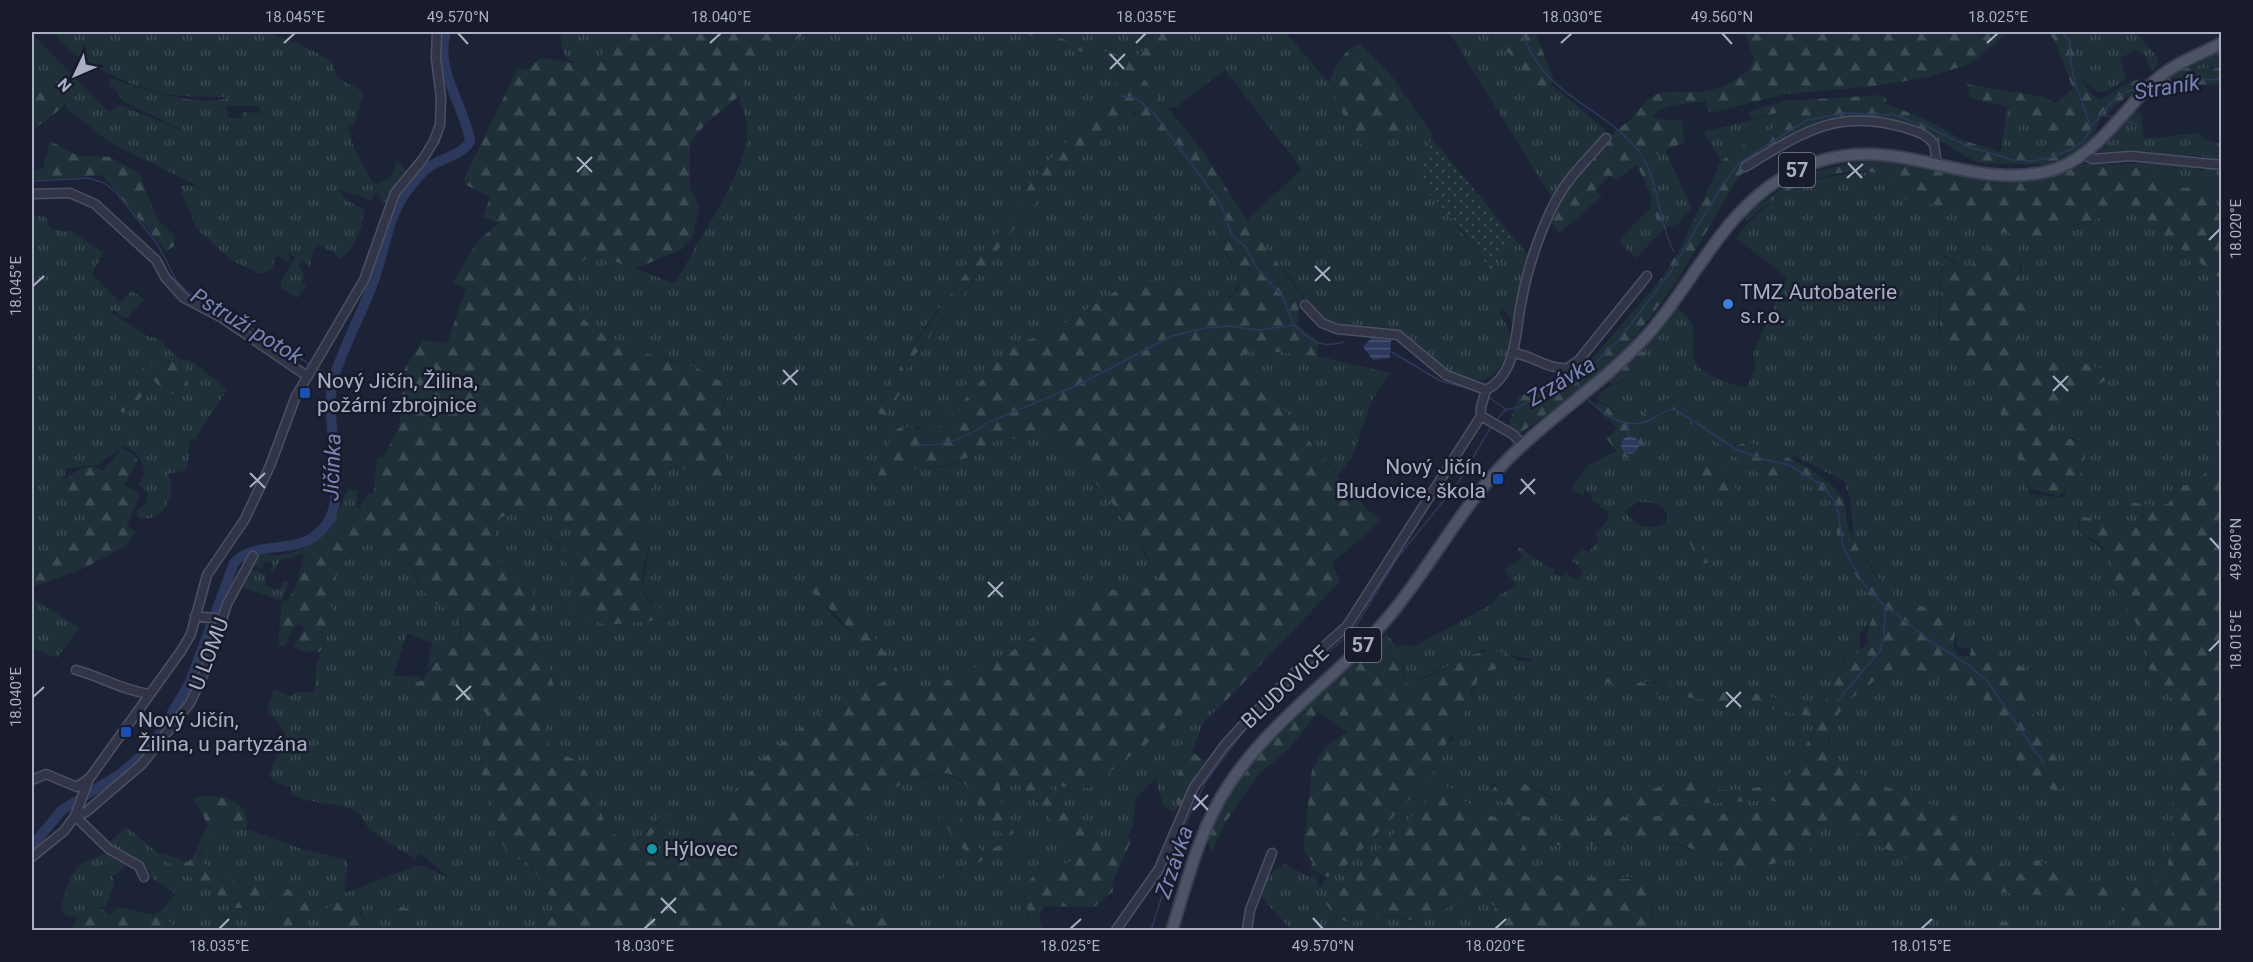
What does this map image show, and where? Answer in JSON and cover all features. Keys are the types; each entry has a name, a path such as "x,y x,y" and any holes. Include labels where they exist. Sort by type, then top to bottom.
{"main road":[{"name":"57","path":"1173,930 1207,828 1222,796 1237,772 1285,719 1376,632 1476,496 1522,446 1629,354 1651,331 1735,217 1771,185 1809,165 1844,155 1892,155 1985,172 2028,175 2056,169 2084,154 2166,72 2222,43"}],"street":[{"path":"32,857 64,831 76,813 88,782 181,651 195,616 207,575 245,519 308,374 364,280 395,193 423,159 440,125 441,98 435,58 437,32"},
{"path":"1745,167 1818,127 1848,119 1877,120 1920,132 1934,144 1936,163"},
{"path":"1305,304 1322,323 1337,329 1398,335 1446,375 1486,390 1498,382 1513,353 1524,286 1552,210 1566,184 1606,138"},
{"path":"2084,154 2092,159 2131,156 2222,165"},
{"path":"32,194 70,193 95,204 156,260 165,277 184,297 222,318 308,374"},
{"path":"1513,353 1527,355 1552,367 1568,368 1579,360 1647,276"},
{"name":"BLUDOVICE","path":"1116,930 1159,869 1194,787 1242,726 1296,671 1347,626 1484,417 1481,407 1486,390"},
{"path":"1484,417 1515,436 1522,446"},
{"name":"U LOMU","path":"76,813 86,812 142,764 190,703 205,671 227,604 254,556"},
{"path":"195,616 223,618"},
{"path":"76,670 97,675 127,690 150,694"},
{"path":"32,780 46,774 77,787 88,782"},
{"path":"76,813 109,849 139,866 144,877"},
{"path":"1247,930 1250,910 1272,853"}],"green space":[{"path":"54,32 267,32 284,38 309,48 332,62 337,78 364,92 354,125 348,127 354,148 372,182 378,184 391,177 397,161 407,171 383,205 379,193 375,193 371,202 364,197 339,189 346,200 364,209 360,230 350,250 339,259 332,251 320,246 313,249 310,267 302,261 299,266 305,277 302,282 306,286 297,298 281,288 281,282 295,257 288,253 290,262 276,255 272,269 260,274 231,260 196,228 180,187 184,185 202,188 111,143 68,110 58,89 32,74 32,34 109,112 119,105 184,131 121,100 116,89 108,86 110,78 152,92 187,99 217,100 229,97 175,95 138,86 88,63 62,42","holes":["226,106 259,106 261,113 242,112 242,118 228,118"]},
{"path":"561,32 616,32 593,68 568,59 563,50"},
{"path":"616,32 812,32 761,54 746,75 738,97 706,123 690,143 690,188 699,205 693,236 682,249 635,269 592,253 580,264 576,281 580,313 592,329 651,355 695,367 732,388 724,402 721,421 723,448 731,472 729,477 717,486 676,465 667,470 654,483 646,501 642,530 650,543 644,564 642,588 648,600 663,610 670,619 607,625 580,616 571,607 573,584 569,567 544,536 567,551 575,552 581,536 571,526 549,513 527,508 500,518 490,548 499,565 532,588 539,631 539,661 549,665 553,684 562,695 550,705 543,720 553,758 556,761 567,756 580,764 588,775 606,824 628,843 635,842 673,805 638,854 645,861 661,862 671,858 706,828 710,819 758,763 787,738 819,714 884,681 882,672 865,646 806,584 812,576 814,575 874,638 916,694 1012,651 1084,604 1096,593 1103,590 1146,588 1158,579 1146,553 1131,535 1123,517 1070,450 1053,438 1033,437 992,442 969,457 942,466 901,470 881,491 875,486 892,433 904,427 928,431 941,427 1012,345 1040,336 1069,321 1125,285 1165,284 1222,298 1231,297 1238,290 1239,283 1231,260 1216,237 1208,200 1183,161 1134,112 1126,110 1070,158 912,359 898,384 903,389 886,415 876,413 906,356 980,254 1011,217 1033,179 1116,86 1121,72 1104,59 1020,32 1043,32 1086,47 1134,59 1160,32 1172,32 1142,77 1203,151 1253,230 1304,299 1299,302 1298,325 1318,341 1317,356 1255,350 1242,356 1344,485 1369,511 1382,520 1332,563 1340,581 1225,702 1206,691 1150,741 1089,788 1051,786 1055,797 1068,816 1087,831 1120,845 1124,843 1127,835 1131,841 1112,883 1113,891 1094,907 1044,906 1039,918 1042,930 1024,930 1029,920 1025,896 1027,884 1045,867 1058,868 1074,859 1077,849 1022,785 1003,783 1000,786 1002,809 1014,833 1009,836 999,832 990,824 963,783 955,776 939,773 921,777 887,791 869,804 859,816 859,822 876,839 882,852 870,848 855,833 856,856 851,875 867,915 861,924 855,927 839,920 829,898 826,898 823,906 824,930 757,928 752,930 541,930 553,912 553,901 528,863 510,855 494,832 491,822 494,797 486,787 480,768 486,713 480,708 456,700 436,713 430,711 424,689 416,690 413,683 423,680 431,668 452,649 462,628 458,615 428,597 405,556 372,538 363,542 355,548 342,565 324,604 334,608 326,623 327,635 320,652 301,651 294,647 304,628 300,623 292,630 285,646 278,646 282,601 288,601 298,581 304,554 367,506 374,490 377,459 384,456 399,428 405,368 423,340 447,344 466,288 453,282 478,241 499,223 483,217 490,197 466,185 464,179 518,68 528,70 540,58 571,63 581,60 593,68"},
{"path":"812,32 1020,32 1104,59 1121,72 1116,86 1033,179 1011,217 928,323 906,356 876,413 886,415 898,384 912,360 1070,158 1126,110 1147,124 1159,136 1204,191 1209,201 1217,237 1239,283 1233,295 1222,298 1165,284 1125,285 1069,321 1040,336 1012,345 941,427 927,431 916,426 889,482 901,470 949,465 968,458 998,440 1033,436 1053,438 1065,446 1095,479 1127,525 1158,579 1146,588 1103,590 1096,593 1084,604 1012,651 916,694 874,638 814,575 826,607 871,651 883,671 884,681 819,714 787,738 745,778 710,819 706,828 671,858 661,862 645,861 638,854 641,847 673,805 634,842 628,843 615,835 607,825 588,778 581,767 570,757 555,761 543,720 551,705 562,695 553,684 549,665 539,661 539,631 532,588 499,565 490,548 500,518 527,508 549,513 571,526 581,536 576,552 567,551 546,535 572,574 574,582 571,607 581,615 604,623 665,620 642,589 650,543 642,530 646,501 654,483 660,476 677,465 717,486 731,472 724,452 721,419 723,408 732,390 678,361 651,355 592,329 580,313 576,281 580,264 592,253 674,283 677,281 727,192 743,154 748,127 740,97 745,78 758,57 765,52"},
{"path":"1043,32 1160,32 1134,59 1085,47"},
{"path":"1172,32 1285,32 1331,85 1338,104 1364,148 1372,135 1392,135 1401,128 1400,112 1406,97 1433,134 1431,137 1458,229 1480,252 1489,272 1513,237 1531,258 1515,324 1504,309 1499,312 1509,332 1509,340 1506,356 1492,376 1477,380 1464,378 1444,368 1418,345 1397,332 1379,328 1351,329 1333,326 1314,313 1247,220 1302,169 1225,70 1175,108 1166,107 1141,76"},
{"path":"1449,32 1492,32 1535,85 1553,86 1605,129 1604,135 1554,201"},
{"path":"1492,32 1535,32 1553,78 1551,85 1538,87 1534,85"},
{"path":"1745,32 2010,32 1969,64 1929,77 1875,86 1785,94 1714,112 1709,112 1706,101 1664,108 1653,116 1655,119 1683,121 1684,142 1646,159 1665,229 1662,231 1649,202 1652,199 1637,164 1617,180 1610,176 1595,190 1602,197 1559,233 1551,222 1566,192 1613,134 1631,119 1646,101 1658,94 1668,92 1708,91 1732,82 1746,72 1754,59"},
{"path":"2048,32 2070,32 2085,86 2099,100 2129,82 2147,78 2148,80 2135,97 2126,97 2100,119 2091,141 2074,154 2049,165 1978,163 1926,133 1889,118 1848,116 1823,122 1739,176 1676,283 1628,346 1579,390 1521,433 1508,429 1518,397 1569,374 1596,355 1664,275 1681,247 1721,161 1739,147 1782,123 1783,112 1754,118 1749,117 1750,111 1785,101 1883,95 1887,101 1886,104 1920,117 1965,141 2001,152 2043,151 2050,148 2052,143 2007,107 1970,98 1967,84 2043,97 2056,103 2073,89 2055,41"},
{"path":"2070,32 2136,32 2158,58 2158,64 2152,72 2146,57 2136,50 2120,58 2126,79 2108,91 2098,92 2080,78"},
{"path":"1360,44 1391,75 1406,97 1400,112 1401,132 1396,135 1372,135 1364,149 1343,114 1329,83 1333,72 1345,54"},
{"path":"2221,50 2221,68 2192,69 2190,67"},
{"path":"2190,67 2192,69 2221,68 2221,84 2188,85 2155,90 2170,76"},
{"path":"32,74 61,91 64,106 33,130"},
{"path":"2007,107 2053,144 2037,152 2001,152"},
{"path":"1783,112 1782,123 1739,147 1721,161 1704,132"},
{"path":"2135,112 2141,114 2144,139 2198,133 2206,140 2221,144 2221,160 2201,156 2101,152 2096,148"},
{"path":"1431,137 1513,237 1490,273 1480,252 1418,179"},
{"path":"50,141 78,156 110,157 139,173 158,220 174,235 174,246 166,251 102,175 32,180 32,171 43,168"},
{"path":"1665,150 1692,208 1678,224 1665,228 1646,159"},
{"path":"1857,162 1884,162 2010,181 2044,177 2085,164 2149,163 2158,177 2171,185 2184,188 2206,183 2209,187 2221,219 2221,279 2132,211 2114,211 2094,220 2070,226 2049,239 2009,234 1972,225 1946,207 1906,199 1880,175 1860,171 1843,172 1806,183 1771,201 1747,222 1745,217 1750,211 1802,174"},
{"path":"2149,163 2197,167 2201,172 2205,167 2221,170 2221,219 2206,183 2185,188 2171,186 2158,177"},
{"path":"1872,172 1881,175 1911,201 1948,208 1974,226 2049,239 2070,227 2114,211 2132,211 2221,279 2221,460 2191,485 2178,485 2176,494 2168,504 2154,506 2139,503 2141,516 2147,518 2141,527 2079,517 2078,529 2114,558 2110,577 2102,584 2113,584 2144,640 2148,657 2150,688 2169,694 2175,701 2172,843 2170,862 2166,874 2160,880 2122,886 2094,884 2074,880 2038,860 2035,860 2035,871 2029,876 2012,871 2002,864 1984,863 1974,849 1956,836 1933,806 1873,781 1830,754 1830,734 1844,705 1883,674 1896,669 1919,671 1982,697 1997,718 2016,754 2016,772 2048,788 2058,763 2031,710 2032,675 1984,647 1975,645 1963,649 1957,645 1954,612 1913,606 1897,598 1883,584 1854,542 1850,498 1844,481 1794,456 1790,459 1748,442 1728,447 1693,421 1677,401 1669,398 1630,422 1598,399 1604,390 1625,381 1647,361 1640,350 1677,308 1691,321 1693,350 1698,366 1721,380 1737,386 1747,386 1756,367 1753,353 1787,277 1736,238 1764,208 1795,188 1831,177","holes":["2008,251 2022,265 2019,283 2031,292 2015,349 2029,357 2041,360 2099,368 2109,379 2079,393 2053,413 2053,427 2063,435 2084,442 2083,468 2071,483 2064,498 2029,494 2016,448 1989,378 1951,357 1940,343 1938,327 1942,260 1946,256 1966,270 1985,256"]},
{"path":"1651,207 1662,231 1636,258 1620,243 1620,239"},
{"path":"32,216 46,217 50,228 65,232 69,230 103,253 92,274 120,302 132,291 144,299 128,318 124,318 113,310 111,313 149,337 157,338 178,358 195,363 227,390 195,439 190,439 187,470 168,474 171,482 169,498 166,506 155,517 147,519 138,517 137,510 145,505 148,493 138,484 144,475 141,461 129,448 124,446 97,465 66,468 64,479 58,484 89,515 90,520 72,544 32,574"},
{"path":"1992,245 2006,246 2011,255 2020,260 2019,283 2033,293 2015,349 2018,353 2040,359 2090,365 2110,375 2109,379 2079,393 2053,413 2053,427 2059,433 2067,438 2084,442 2087,446 2082,472 2059,496 2028,488 1989,378 1960,363 1939,347 1942,256 1966,270 1985,256"},
{"path":"1255,350 1313,355 1390,373 1372,400 1352,457 1338,476 1241,356"},
{"path":"1640,350 1644,352 1647,361 1626,380 1612,384 1610,380"},
{"path":"172,360 186,371 189,390 182,394 169,393 142,369 147,365 163,367"},
{"path":"131,386 144,395 123,413 115,406 116,394"},
{"path":"1671,397 1675,398 1700,425 1728,447 1747,443 1761,446 1787,457 1827,481 1837,490 1844,502 1849,530 1860,551 1883,584 1905,602 1955,612 1953,648 1959,656 1970,656 1971,647 1975,645 1991,649 2006,656 2032,675 2031,710 2065,782 2062,788 2056,791 2017,775 2016,754 1997,718 1982,697 1919,671 1896,669 1883,674 1851,699 1839,713 1829,736 1830,754 1873,781 1952,814 1961,824 1956,836 1974,849 1984,863 2002,864 2012,871 2029,876 2035,871 2033,861 2038,860 2081,882 2105,886 2145,883 2165,876 2172,846 2174,701 2169,694 2150,688 2148,657 2141,632 2113,585 2101,585 2110,577 2114,558 2097,542 2080,533 2079,516 2141,527 2147,518 2129,506 2130,502 2154,506 2168,504 2176,494 2178,485 2191,485 2221,460 2221,930 1997,930 2000,921 2058,927 2116,924 2125,901 2121,898 2112,901 2099,898 2078,902 2039,895 1996,892 1956,883 1880,846 1832,819 1822,824 1816,843 1797,857 1773,864 1747,867 1727,865 1689,847 1672,843 1557,845 1522,841 1534,867 1549,875 1626,879 1639,876 1652,881 1652,930 1487,930 1487,918 1496,907 1486,901 1477,900 1467,900 1447,908 1418,925 1416,921 1393,916 1348,922 1333,913 1325,902 1442,786 1450,787 1466,802 1494,817 1516,815 1547,820 1768,812 1779,808 1777,802 1768,800 1555,811 1518,808 1502,802 1492,790 1498,783 1521,782 1552,799 1586,794 1625,797 1639,785 1651,789 1696,780 1721,790 1741,790 1784,783 1817,726 1816,720 1812,717 1769,708 1737,709 1717,701 1650,693 1585,677 1587,673 1620,682 1663,683 1686,689 1756,693 1818,709 1824,705 1836,676 1837,672 1831,667 1840,664 1848,655 1854,656 1868,643 1867,637 1875,605 1839,550 1832,497 1796,478 1770,478 1748,468 1725,447 1697,430 1676,410 1670,410 1638,431 1649,455 1640,466 1617,452 1607,439 1618,428 1595,407 1600,402 1630,422"},
{"path":"1670,410 1676,410 1697,430 1725,447 1748,468 1770,478 1796,478 1832,497 1839,550 1875,605 1871,620 1860,633 1860,650 1854,656 1845,656 1841,664 1832,668 1837,673 1836,677 1824,705 1818,709 1756,693 1686,689 1656,682 1620,682 1587,674 1585,676 1650,693 1717,701 1729,707 1769,708 1812,717 1816,720 1817,726 1784,783 1741,790 1721,790 1696,780 1651,789 1641,785 1625,797 1586,794 1556,799 1529,786 1499,783 1490,785 1495,795 1518,808 1555,811 1768,800 1777,802 1779,808 1768,812 1547,820 1494,817 1466,802 1382,918 1393,916 1418,924 1457,903 1477,899 1496,907 1487,918 1487,930 1291,930 1262,898 1265,883 1272,874 1285,864 1311,878 1313,875 1317,878 1319,888 1327,877 1342,870 1433,774 1434,764 1447,742 1455,740 1451,736 1464,714 1479,674 1486,681 1489,672 1517,660 1531,662 1531,659 1484,650 1415,681 1414,688 1407,689 1404,668 1395,649 1403,645 1415,646 1491,605 1501,594 1517,586 1505,570 1523,557 1517,551 1520,547 1549,568 1553,567 1555,575 1563,577 1567,573 1574,579 1579,578 1583,571 1572,560 1582,548 1589,552 1599,539 1595,534 1609,518 1608,512 1591,499 1593,496 1584,489 1584,496 1571,488 1589,465 1616,451 1635,463 1649,455 1638,431","holes":["1638,502 1653,503 1663,508 1668,517 1666,522 1649,527 1633,521 1625,511"]},
{"path":"122,448 132,453 138,461 124,485 140,494 127,526 136,532 126,546 82,569 32,587 32,574 72,544 90,520 89,515 57,484 80,469 94,466 103,471"},
{"path":"1707,466 1718,469 1728,477 1735,487 1737,498 1733,501 1702,484 1701,474"},
{"path":"348,489 358,491 356,506 359,509 369,493 372,495 366,508 314,548 280,560 273,572 271,572 273,564 265,561 262,569 251,565 257,553 289,554 312,543 331,525"},
{"path":"1692,536 1697,537 1708,562 1704,564 1699,561 1689,542"},
{"path":"372,538 400,551 408,560 421,589 459,615 461,624 457,640 427,669 432,643 407,633 393,676 423,677 413,684 416,690 424,688 431,711 436,713 456,700 480,708 486,713 480,768 486,787 494,797 491,822 494,832 510,855 528,863 553,901 553,912 541,930 529,927 529,930 366,930 362,913 348,902 319,913 338,930 286,930 320,901 273,891 218,873 205,865 198,857 210,831 218,825 252,831 302,849 346,860 348,869 345,893 416,866 424,866 451,879 424,856 420,854 414,858 378,836 357,812 342,806 299,798 291,794 291,787 278,783 269,776 285,732 267,709 274,688 289,696 297,692 315,692 316,667 327,635 326,623 334,608 324,604 342,565 355,548","holes":["391,904 408,908 411,917 397,920 383,913"]},
{"path":"249,569 265,574 266,586 280,590 284,580 289,583 282,601 238,586"},
{"path":"32,598 79,628 57,658 32,648"},
{"path":"1387,634 1397,648 1408,689 1414,688 1415,681 1478,653 1491,651 1504,653 1517,660 1489,672 1485,682 1479,674 1476,684 1471,689 1470,703 1434,764 1432,769 1434,774 1342,870 1327,877 1310,868 1313,863 1303,851 1312,770 1325,747 1347,732 1318,712 1289,749 1258,775 1227,820 1211,854 1209,836 1218,811 1234,783 1283,727"},
{"path":"1206,691 1225,702 1203,722 1192,752 1181,766 1170,797 1180,806 1173,812 1163,805 1156,780 1153,781 1136,798 1133,825 1124,843 1120,845 1077,824 1060,807 1050,785 1090,788 1150,741"},
{"path":"1192,752 1208,763 1180,806 1170,797 1171,791 1178,773"},
{"path":"945,773 967,788 995,827 1010,825 1004,815 1000,799 1003,783 1022,785 1077,849 1074,859 1058,868 1045,867 1028,884 1024,896 1028,927 1024,930 907,930 899,919 868,930 824,930 823,906 826,898 830,898 836,915 864,912 851,875 856,856 855,833 877,853 882,852 876,839 859,822 861,812 868,803 893,788","holes":["940,819 965,826 982,853 1005,843 1020,844 1023,851 987,859 929,891 928,887 931,884 961,869 972,860"]},
{"path":"200,796 223,798 236,803 245,813 248,822 245,830 218,825 214,827 198,853 200,862 241,883 270,883 321,901 286,930 264,930 280,910 279,903 273,902 243,908 231,907 203,883 180,872 158,852 188,862 193,857 207,826 203,814 193,800"},
{"path":"939,808 947,808 965,823 982,853 1005,843 1020,844 1022,853 986,859 971,867 945,887 929,891 927,887 931,884 961,869 972,860 940,819 937,811"},
{"path":"1832,819 1880,846 1956,883 1996,892 2038,895 2078,902 2099,898 2112,901 2122,898 2125,901 2117,924 2073,928 2001,921 1997,930 1652,930 1653,909 1639,876 1621,878 1547,874 1534,867 1522,841 1575,846 1667,842 1732,863 1757,866 1783,859 1798,850 1815,836 1822,824"},
{"path":"127,827 180,872 203,883 238,909 276,902 281,906 280,910 264,930 178,930 159,913 176,894 153,879 140,863 107,844"},
{"path":"109,853 128,864 112,877 115,883 106,906 91,909 79,917 66,916 61,909 74,872 87,861"},
{"path":"337,902 349,903 357,909 366,930 338,930 319,913"},
{"path":"388,903 410,909 410,922 403,925 383,914 381,911"},
{"path":"119,907 154,915 159,910 160,915 178,930 72,930 76,921 86,912 101,908 109,915"},
{"path":"887,915 899,919 907,930 868,930 869,926"}],"water":[{"path":"1372,337 1391,340 1390,358 1373,360 1363,347"},
{"path":"1630,436 1636,439 1639,445 1636,451 1630,454 1624,451 1621,445 1624,439"}],"waterway":[{"name":"Jičínka","path":"32,846 62,810 120,774 152,747 190,682 234,563 244,555 256,551 304,542 316,536 326,525 333,511 336,494 331,416 333,381 374,280 396,209 410,187 426,169 462,150 470,141 444,60 443,46 446,32"},
{"path":"1521,32 1536,60 1548,76 1625,136 1644,159 1674,252"},
{"name":"Zrzávka","path":"1496,421 1505,410 1519,407 1592,366 1617,342 1670,273 1721,187 1739,163 1807,120 1845,113 1894,115 1926,126 1969,147 2013,160 2032,161 2050,158 2084,141 2091,128 2073,75 2070,42 2061,32"},
{"name":"Straník","path":"2157,86 2176,81 2222,79"},
{"name":"Straník","path":"2092,126 2119,96 2125,92 2141,89"},
{"path":"1121,96 1136,98 1154,113 1216,197 1223,209 1231,234 1245,246 1257,268 1282,296 1294,325"},
{"path":"2103,115 2113,117"},
{"path":"2123,120 2137,124"},
{"name":"Pstruží potok","path":"32,181 89,178 104,183 117,193 158,245 176,280 187,292 226,312 311,365"},
{"path":"918,445 945,443 962,437 987,423 1078,385 1172,336 1205,328 1229,326 1259,330 1294,325 1316,342 1328,345 1344,342"},
{"path":"1392,352 1440,381 1468,388"},
{"name":"Pstruží potok","path":"315,368 334,379"},
{"path":"1573,376 1580,390"},
{"path":"1488,397 1507,410"},
{"path":"1587,399 1610,416 1635,424 1667,411 1676,410 1736,449 1762,459 1789,465 1822,485 1837,505 1843,547 1863,583 1885,606 1933,643 1967,664 1988,682 2044,764"},
{"path":"1628,425 1628,436"},
{"name":"Zrzávka","path":"1151,930 1186,823 1206,781 1243,732 1288,687 1353,631 1398,557 1458,483 1491,427"},
{"path":"1837,701 1880,651 1884,636 1885,607"}],"place":[{"name":"TMZ Autobaterie s.r.o.","path":"1728,304"},
{"name":"Nový Jičín, Žilina, požární zbrojnice","path":"305,393"},
{"name":"Nový Jičín, Bludovice, škola","path":"1498,479"},
{"name":"Nový Jičín, Žilina, u partyzána","path":"126,732"},
{"name":"Hýlovec","path":"652,849"}]}
